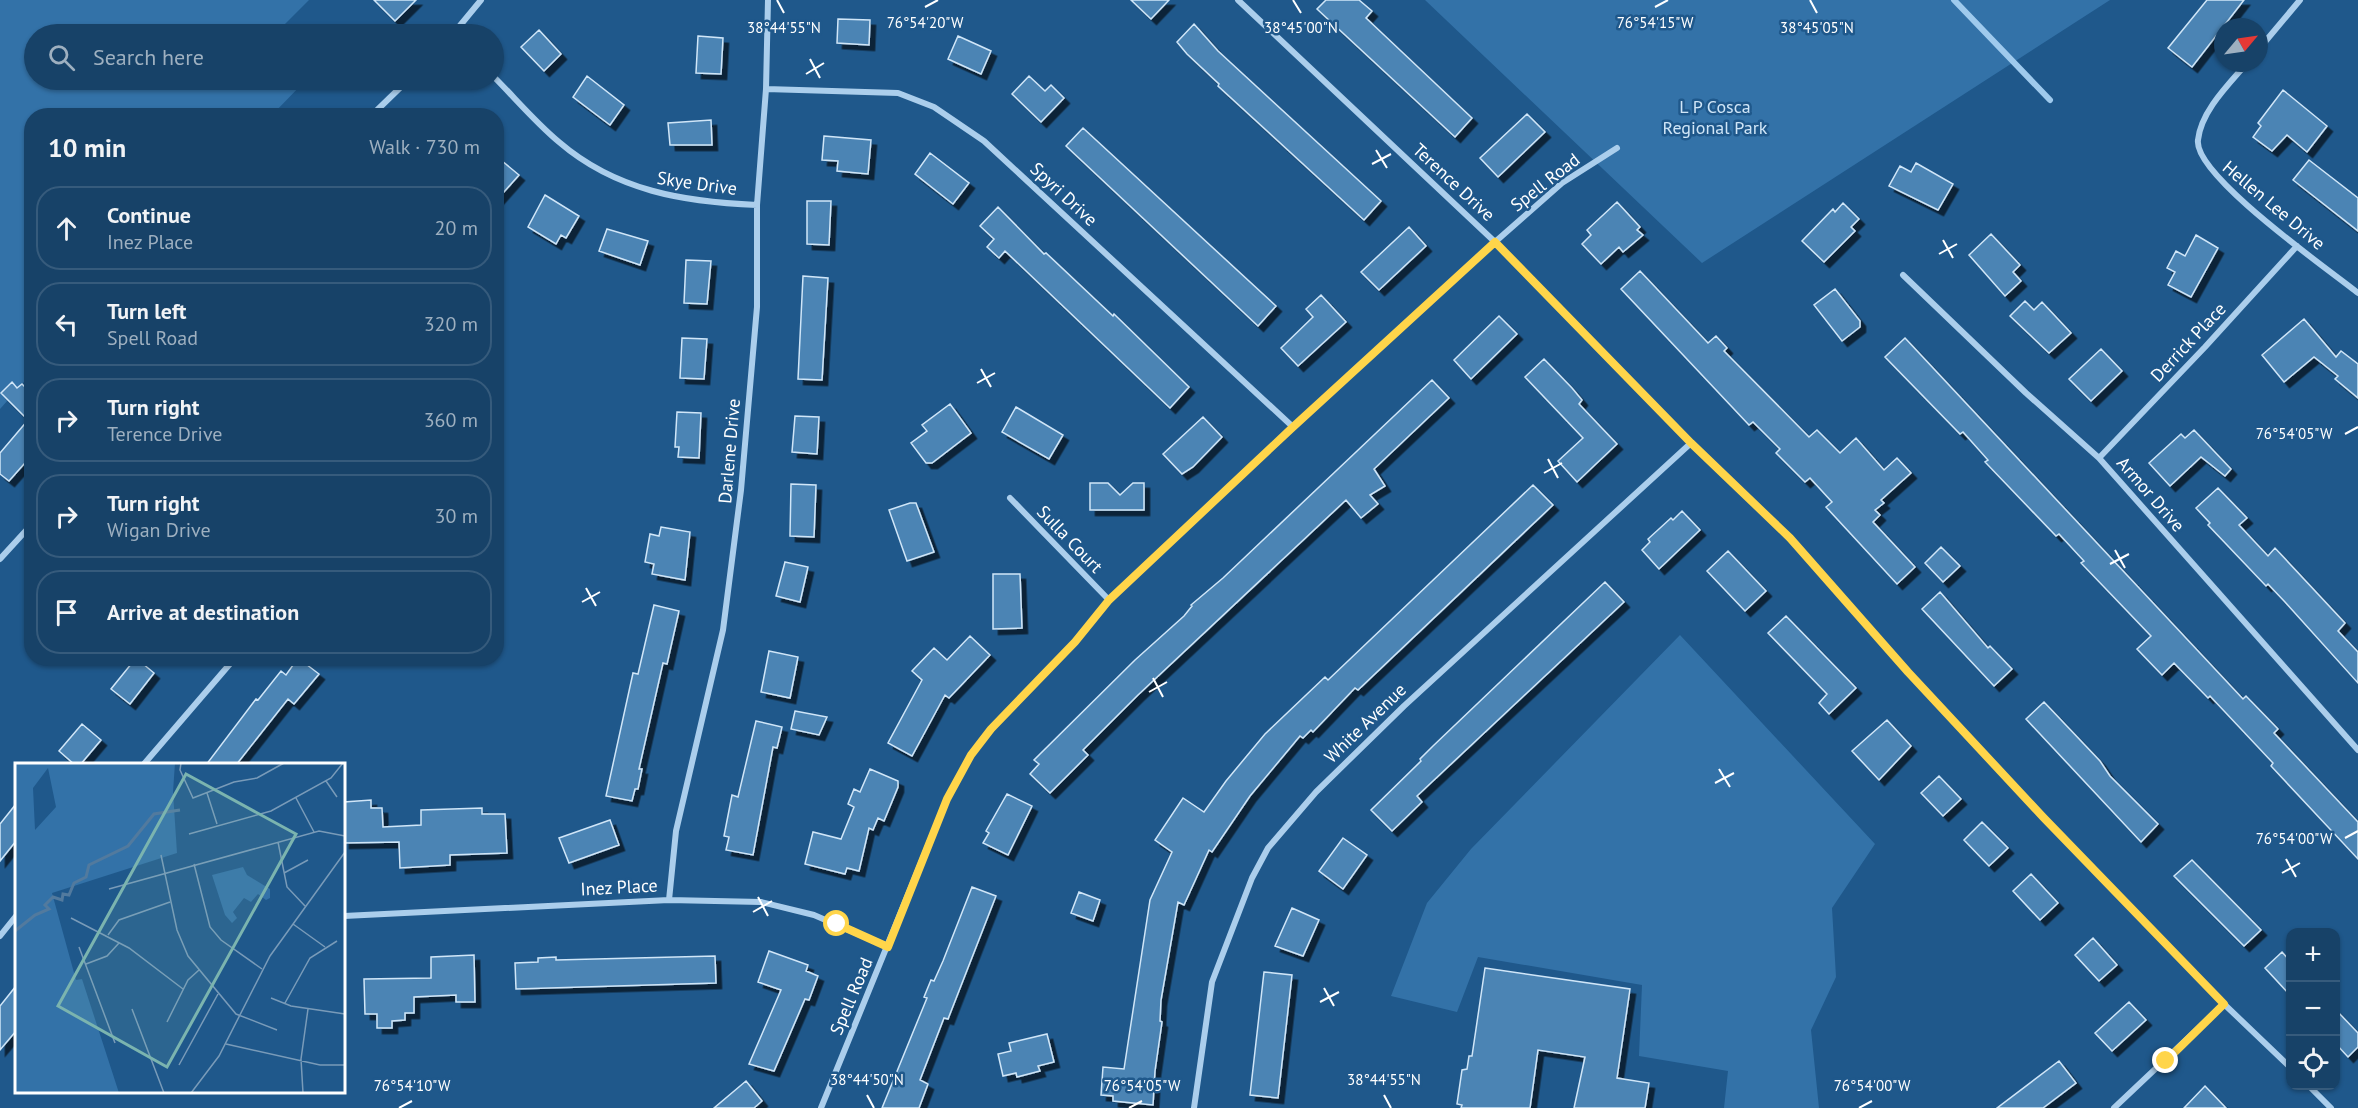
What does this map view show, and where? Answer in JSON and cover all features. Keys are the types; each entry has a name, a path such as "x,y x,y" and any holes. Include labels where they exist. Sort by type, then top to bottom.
{"street":[{"path":"461,24 481,0"},
{"name":"Darlene Drive","path":"669,900 676,831 723,630 732,561 757,307 757,205 766,89 768,0"},
{"name":"Terence Drive","path":"1238,0 1495,242 1691,443 1790,538 1908,672 2043,817 2224,1004 2286,1063"},
{"path":"2268,38 2300,0"},
{"name":"Hellen Lee Drive","path":"2239,72 2221,94 2202,124 2197,141 2199,153 2223,185 2358,293"},
{"name":"Skye Drive","path":"504,87 558,142 581,159 620,181 683,199 757,205"},
{"name":"Spyri Drive","path":"766,89 898,93 918,99 953,119 984,141 1293,427"},
{"path":"379,108 398,90"},
{"name":"Spell Road","path":"821,1108 947,799 971,755 991,729 1075,642 1109,600 1293,427 1562,183 1617,147"},
{"name":"Derrick Place","path":"2099,458 2297,246"},
{"name":"Armor Drive","path":"1903,274 2026,393 2099,458 2358,750"},
{"name":"White Avenue","path":"1194,1108 1212,982 1252,878 1268,848 1316,792 1404,706 1691,443"},
{"name":"Sulla Court","path":"1010,498 1109,600"},
{"path":"0,559 24,533"},
{"path":"146,763 228,666"},
{"name":"Inez Place","path":"345,916 669,900 761,902 783,906 837,924 888,947"},
{"path":"0,936 15,917"},
{"path":"2114,1108 2224,1004"},
{"path":"2313,1090 2331,1108"}],"green space":[{"path":"0,0 309,0 285,24 24,24 24,90 296,90 279,108 24,108 24,382 0,409"},
{"name":"L P Cosca Regional Park","path":"1425,0 2110,0 1702,263"},
{"path":"1680,635 1875,844 1832,908 1836,977 1811,1030 1819,1108 1724,1108 1728,1071 1639,1056 1642,985 1478,957 1457,1012 1391,996 1427,903 1471,849"}],"building":[{"path":"374,0 416,0 395,21"},
{"path":"1131,0 1169,0 1151,19"},
{"path":"1326,0 1359,0 1372,11 1366,18 1472,118 1455,137 1317,9"},
{"path":"2207,0 2244,0 2230,18 2214,18 2214,39 2192,67 2168,48"},
{"path":"838,19 870,20 869,45 837,43"},
{"path":"1194,24 1218,51 1381,201 1364,220 1218,86 1219,84 1187,54 1177,42"},
{"path":"539,30 561,54 544,71 521,47"},
{"path":"698,36 723,38 721,74 696,73"},
{"path":"958,36 991,51 981,74 948,59"},
{"path":"587,76 624,105 610,125 573,97"},
{"path":"1029,76 1045,91 1051,85 1064,98 1041,122 1012,94"},
{"path":"2283,90 2327,126 2307,152 2287,135 2272,151 2253,137 2261,126 2258,123"},
{"path":"1527,114 1545,132 1498,177 1480,158"},
{"path":"711,120 712,145 670,145 668,123"},
{"path":"1083,128 1276,306 1258,326 1066,146"},
{"path":"824,136 871,140 868,174 837,171 838,161 822,160"},
{"path":"930,153 969,183 953,204 915,174"},
{"path":"2309,160 2358,198 2358,231 2293,180"},
{"path":"504,163 519,175 504,192"},
{"path":"1916,163 1953,184 1938,210 1889,186 1900,166 1911,172"},
{"path":"545,195 579,216 566,238 561,235 556,244 528,227"},
{"path":"807,201 831,201 829,245 807,244"},
{"path":"1617,202 1640,227 1637,230 1643,235 1623,252 1619,247 1601,264 1582,244 1591,235 1587,230"},
{"path":"1843,203 1859,219 1851,227 1855,231 1824,262 1802,241 1833,209 1835,212"},
{"path":"998,207 1044,254 1046,253 1113,316 1114,314 1189,387 1170,408 1005,251 999,258 987,247 994,239 980,226"},
{"path":"1409,227 1426,246 1379,290 1361,272"},
{"path":"607,229 648,241 640,265 599,251"},
{"path":"1991,234 2020,265 2013,272 2021,281 2005,296 1969,255"},
{"path":"2196,235 2218,248 2191,297 2168,285 2175,272 2167,268 2176,251 2185,256"},
{"path":"686,260 711,261 707,304 684,303"},
{"path":"1640,271 1708,343 1716,336 1727,348 1724,351 1809,437 1817,430 1840,453 1856,438 1884,470 1897,458 1911,473 1881,500 1884,503 1875,510 1880,515 1873,522 1915,567 1897,584 1826,507 1832,502 1810,478 1805,482 1776,453 1780,449 1753,422 1749,425 1621,289"},
{"path":"803,276 828,278 822,380 798,379"},
{"path":"1835,289 1860,321 1860,327 1842,341 1814,305"},
{"path":"1321,295 1346,322 1298,366 1281,348 1313,317 1306,309"},
{"path":"2025,301 2034,310 2042,302 2071,333 2049,353 2010,316"},
{"path":"1499,316 1517,334 1471,379 1454,360"},
{"path":"2304,319 2336,357 2341,351 2358,364 2358,398 2335,379 2338,376 2314,357 2284,382 2262,355"},
{"path":"682,338 707,339 704,379 680,378"},
{"path":"1905,338 2243,699 2246,696 2278,729 2274,733 2358,822 2358,859 2271,766 2273,763 2210,696 2208,698 2174,663 2162,675 2137,649 2151,636 2081,563 2084,561 2059,534 2056,536 1985,462 1988,460 1963,432 1960,434 1885,357"},
{"path":"2101,349 2122,371 2091,401 2069,379"},
{"path":"1544,359 1582,400 1579,404 1617,444 1577,482 1558,461 1583,438 1525,377"},
{"path":"1432,380 1449,398 1374,469 1385,486 1370,495 1378,504 1361,518 1346,500 1138,695 1083,750 1088,755 1050,793 1030,774 1039,764 1034,760 1135,660 1184,616 1191,605 1223,578"},
{"path":"12,382 17,388 22,384 24,386 24,416 1,393"},
{"path":"950,404 971,433 932,463 926,463 911,443 927,431 922,425"},
{"path":"1016,407 1063,435 1049,459 1002,432"},
{"path":"677,412 701,413 699,458 678,457 679,447 675,447"},
{"path":"795,416 819,417 817,454 792,452"},
{"path":"1203,417 1222,437 1193,467 1182,474 1163,454"},
{"path":"24,425 24,464 9,481 0,474 0,453"},
{"path":"2194,430 2231,469 2225,476 2201,457 2170,486 2149,463 2181,434 2185,438"},
{"path":"1090,483 1108,483 1120,495 1133,483 1144,483 1144,510 1090,510"},
{"path":"791,484 816,485 814,537 790,536"},
{"path":"1533,485 1553,505 1358,690 1355,688 1313,732 1311,730 1303,738 1300,736 1250,796 1212,852 1209,850 1184,905 1178,902 1161,1000 1160,1021 1162,1022 1153,1105 1113,1101 1113,1096 1101,1095 1103,1067 1124,1069 1150,900 1172,852 1155,840 1183,798 1204,812 1265,734 1325,677 1328,680"},
{"path":"2218,488 2247,518 2239,525 2268,556 2275,548 2345,623 2338,631 2358,652 2358,683 2268,584 2266,586 2208,525 2210,523 2196,508"},
{"path":"916,503 934,552 907,561 889,510"},
{"path":"1682,511 1700,530 1659,569 1642,550 1650,542 1648,539"},
{"path":"661,527 690,532 685,580 652,574 654,564 645,562 650,534 659,536"},
{"path":"1941,547 1960,566 1943,582 1925,563"},
{"path":"1728,551 1766,591 1745,611 1707,571"},
{"path":"785,562 808,567 800,602 776,596"},
{"path":"993,574 1020,574 1022,628 993,629"},
{"path":"1605,582 1624,602 1417,796 1422,802 1392,831 1371,810 1421,761 1420,759 1433,746"},
{"path":"1940,592 1988,648 1990,646 2012,669 1994,686 1922,609"},
{"path":"654,605 679,611 667,664 663,663 639,769 642,769 638,789 635,789 632,801 606,796 633,673 638,674"},
{"path":"1786,616 1856,688 1829,714 1819,703 1827,694 1768,633"},
{"path":"970,636 990,655 949,698 945,695 912,756 888,743 922,680 912,671 934,648 947,660"},
{"path":"769,651 798,657 790,698 761,692"},
{"path":"130,666 146,666 154,673 130,704 111,689"},
{"path":"292,666 308,666 319,674 294,704 288,699 238,763 208,763 256,699 258,700 281,671 286,675"},
{"path":"2044,702 2100,761 2110,776 2158,824 2141,842 2026,719"},
{"path":"795,711 827,717 819,735 791,729"},
{"path":"1887,720 1911,746 1879,780 1852,751"},
{"path":"756,721 782,727 777,748 773,747 753,855 726,850 729,837 724,836 732,795 738,797"},
{"path":"82,724 101,740 82,763 73,763 59,751"},
{"path":"870,769 898,781 898,787 884,821 878,818 873,830 869,828 859,871 847,868 845,874 805,864 813,832 841,839 854,807 848,804 854,789 860,792"},
{"path":"1939,776 1961,799 1943,816 1921,793"},
{"path":"1007,794 1032,806 1008,855 983,843 989,833 986,831"},
{"path":"371,800 371,808 382,808 383,827 421,825 421,810 482,808 482,814 505,814 507,853 450,855 450,865 400,868 399,842 345,843 345,802"},
{"path":"15,805 15,842 0,861 0,824"},
{"path":"610,820 619,845 569,863 559,838"},
{"path":"1982,822 2008,848 1989,866 1964,840"},
{"path":"1343,838 1367,855 1343,889 1319,871"},
{"path":"2192,860 2261,930 2244,946 2174,876"},
{"path":"2031,874 2058,903 2040,920 2013,891"},
{"path":"972,887 996,896 948,1019 944,1018 920,1080 928,1084 919,1108 882,1108 927,998 924,997 943,961"},
{"path":"1079,892 1100,900 1093,921 1071,913"},
{"path":"1292,908 1319,920 1303,956 1275,946"},
{"path":"2093,938 2117,965 2099,981 2075,955"},
{"path":"769,951 808,965 806,971 818,976 809,1000 805,999 774,1071 749,1064 781,990 758,982"},
{"path":"2282,952 2286,956 2286,991 2265,968"},
{"path":"474,955 475,1002 456,1002 456,995 414,997 414,1013 405,1013 405,1020 392,1021 392,1028 377,1028 377,1014 365,1014 364,979 431,978 431,957"},
{"path":"715,956 716,983 516,989 515,963 538,962 538,958 556,957 556,960"},
{"path":"1485,968 1630,989 1617,1078 1649,1083 1645,1108 1574,1108 1585,1057 1538,1050 1530,1108 1461,1108 1462,1105 1457,1104 1462,1070 1467,1069 1469,1056 1472,1056"},
{"path":"1264,972 1292,975 1278,1098 1250,1095"},
{"path":"15,987 15,1032 0,1050 0,1006"},
{"path":"2129,1002 2146,1020 2112,1051 2095,1033"},
{"path":"2340,1014 2358,1033 2358,1047 2348,1057 2340,1048"},
{"path":"1047,1034 1054,1062 1038,1066 1040,1071 1017,1077 1016,1073 1003,1076 998,1054 1011,1051 1009,1043"},
{"path":"2059,1061 2076,1083 2043,1108 1997,1108"},
{"path":"746,1081 762,1101 754,1108 714,1108"},
{"path":"2205,1086 2226,1108 2184,1108"}],"waterway":[{"path":"1954,0 2050,100"}],"route":[{"path":"837,924 888,947 947,799 971,755 991,729 1075,642 1109,600 1495,242 1691,443 1790,538 1908,672 2043,817 2224,1004 2166,1061"}]}
